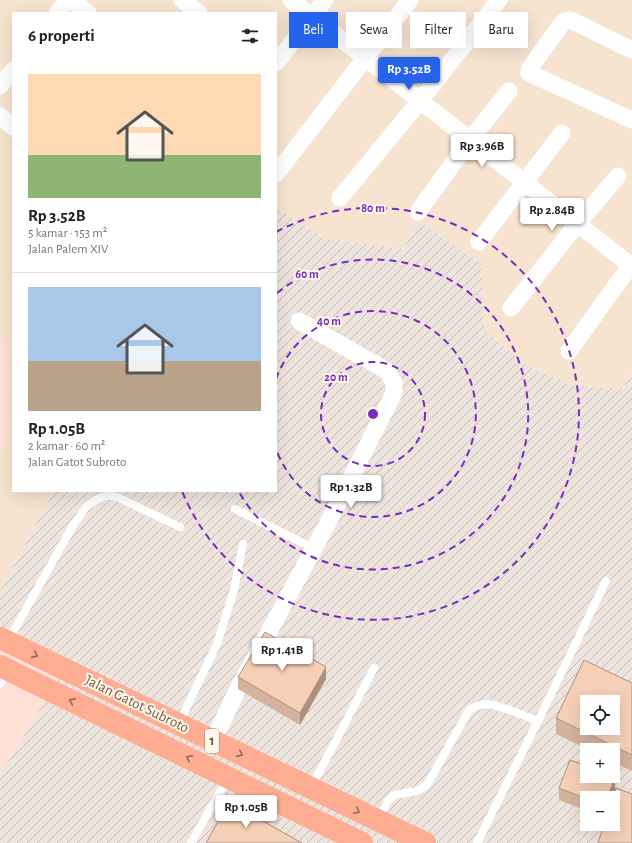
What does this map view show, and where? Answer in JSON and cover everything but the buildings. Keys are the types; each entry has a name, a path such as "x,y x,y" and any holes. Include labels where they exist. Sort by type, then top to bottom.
{"highway":[{"name":"Jalan Gatot Subroto","path":"4,640 310,789 425,843"},
{"name":"Jalan Gatot Subroto","path":"3,673 229,777 362,843"}],"street":[{"path":"58,12 67,0"},
{"path":"71,0 87,12"},
{"path":"182,0 198,12"},
{"path":"290,0 306,12"},
{"path":"316,12 325,0"},
{"path":"277,173 410,0"},
{"path":"340,198 420,101 500,0"},
{"path":"632,50 571,20 567,20 563,22 528,71 528,73 534,76 632,120"},
{"path":"338,37 624,260 628,267 626,273 569,351"},
{"path":"277,61 289,46"},
{"path":"0,86 12,71"},
{"path":"418,212 470,140 509,91"},
{"path":"0,116 12,125"},
{"path":"479,242 562,133"},
{"path":"512,308 577,224 618,176"},
{"path":"213,741 237,691 335,508 394,393 394,382 387,371 300,321"}],"lane":[{"path":"4,640 71,529 86,507 97,499 109,495 119,498 180,527"},
{"path":"235,509 313,548"},
{"path":"178,724 217,644 234,590 243,544"},
{"path":"477,843 606,581"},
{"path":"310,789 374,668"},
{"path":"377,821 388,801 394,796 417,791 427,785 469,710 486,704 538,721"},
{"path":"191,843 229,777"}],"shaded area":[{"path":"0,0 632,0 632,370 623,389 571,385 530,367 484,330 481,263 419,221 403,249 325,238 277,209 277,12 12,12 12,350 0,341"},
{"path":"277,209 325,238 403,249 419,221 481,263 484,330 530,367 571,385 623,389 632,370 632,843 0,843 0,775 70,660 0,628 0,591 53,492 277,492"},
{"path":"0,341 12,350 12,425 0,451"},
{"path":"12,425 12,492 53,492 0,591 0,451"},
{"path":"0,628 70,660 0,775"}]}
